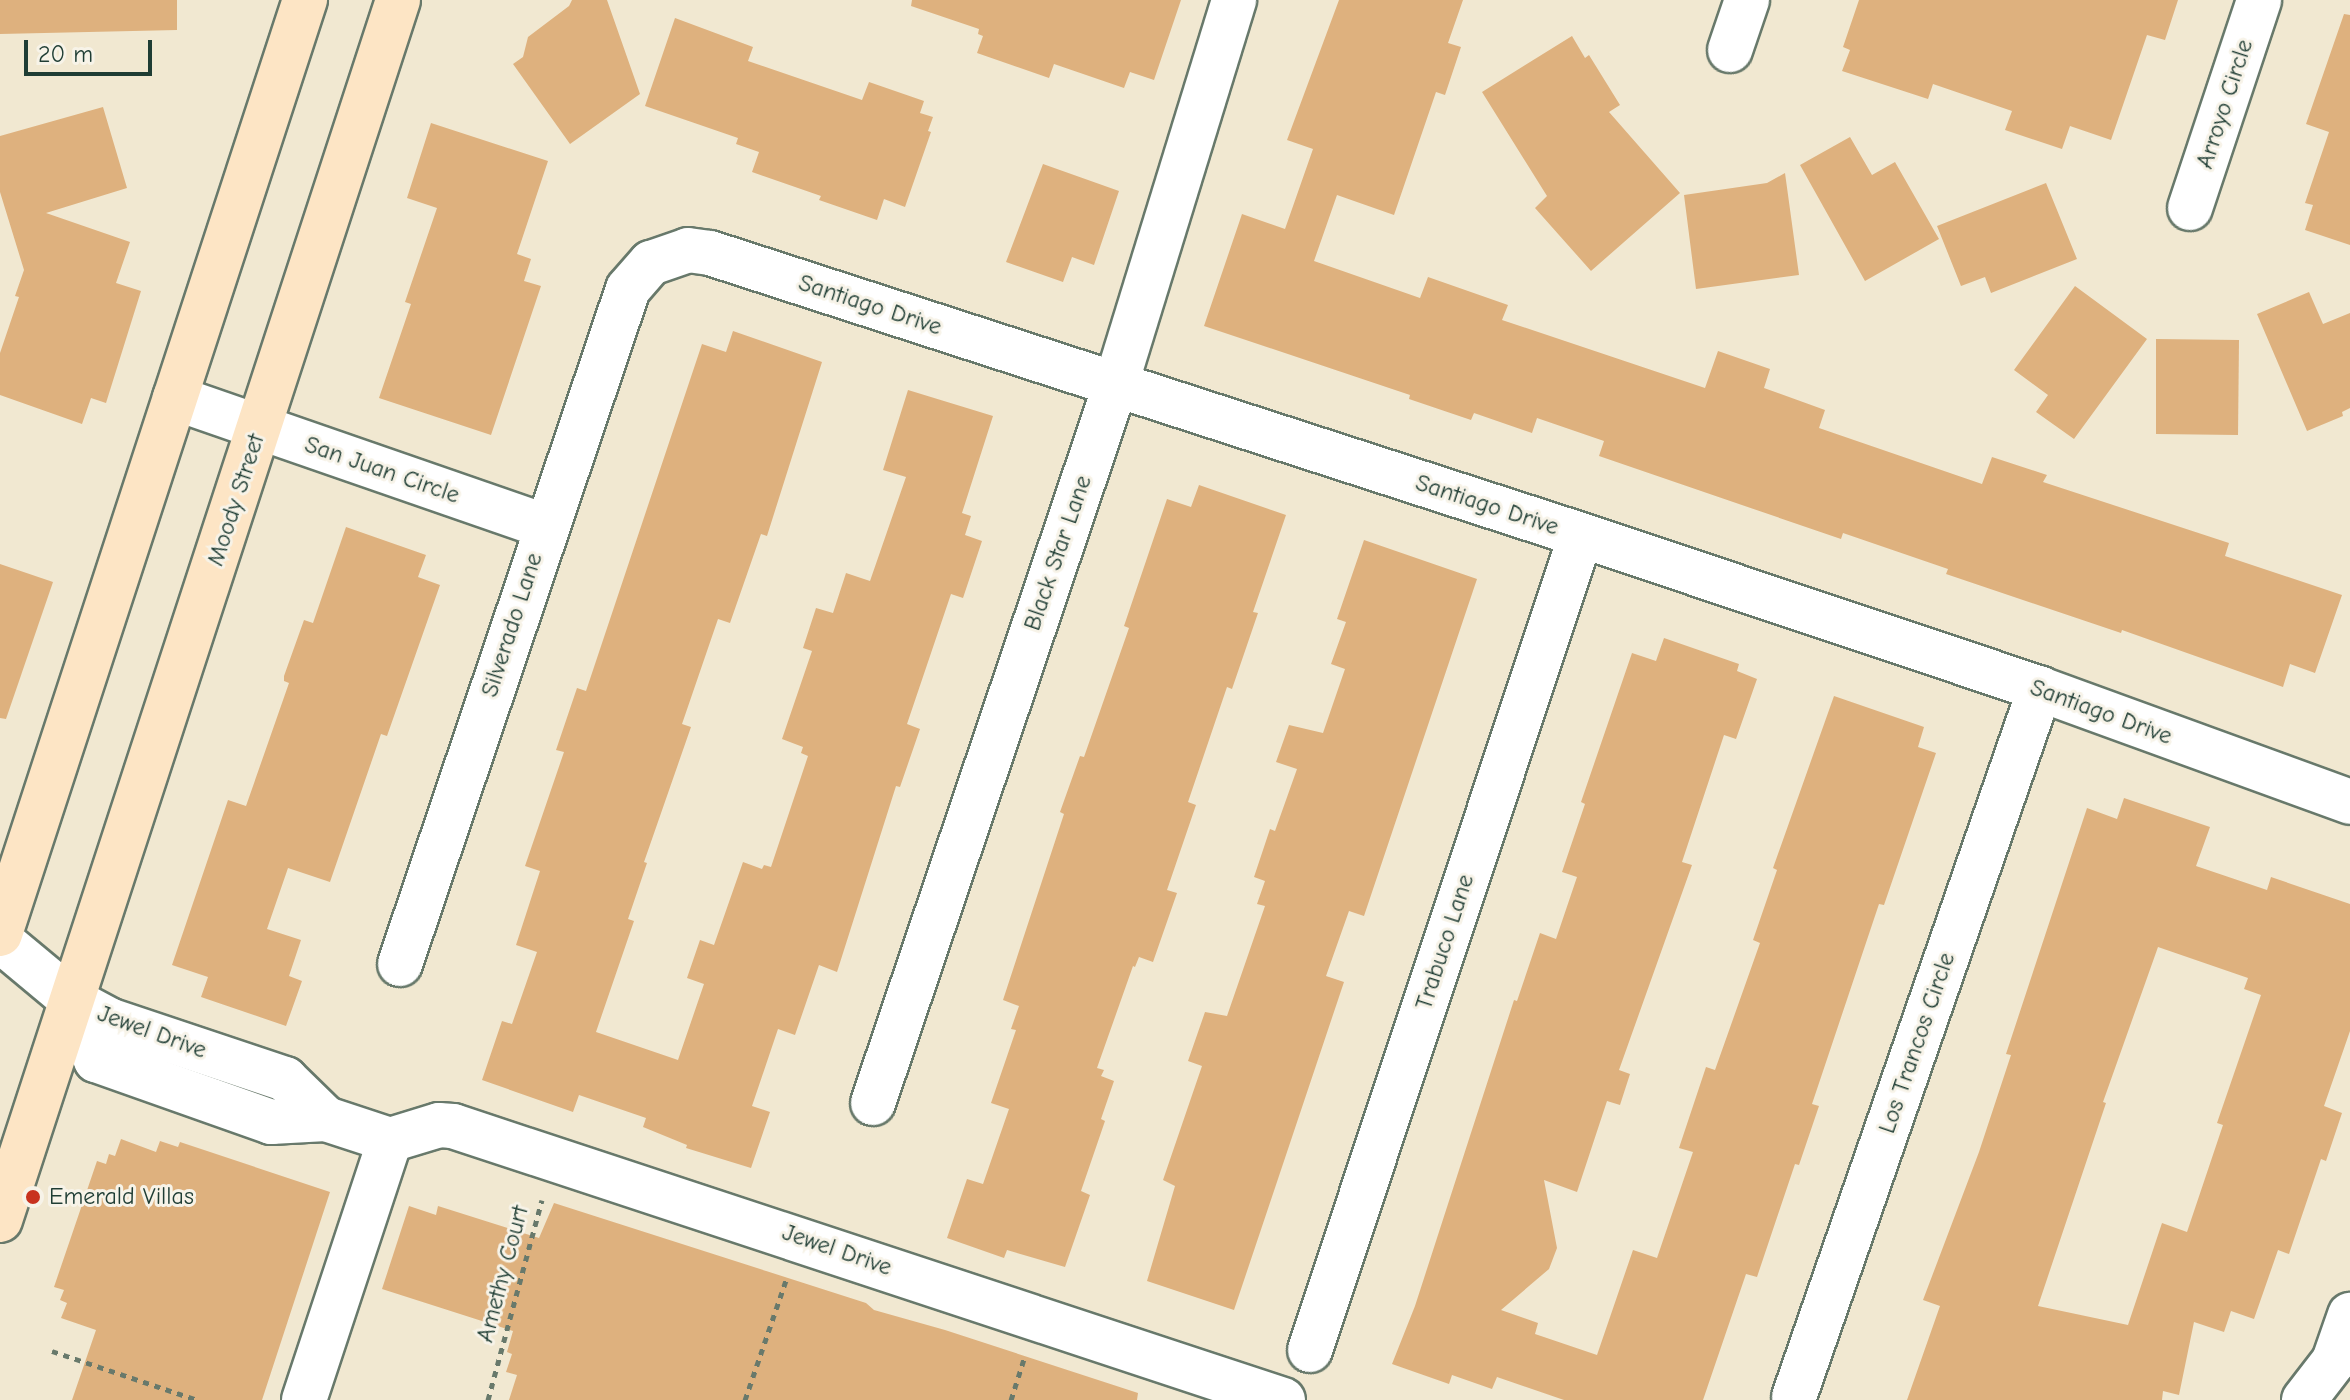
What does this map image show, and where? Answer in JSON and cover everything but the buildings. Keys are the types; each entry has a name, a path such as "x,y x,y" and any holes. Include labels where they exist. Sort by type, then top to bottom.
{"main road":[{"path":"0,937 305,0"},
{"name":"Moody Street","path":"0,1220 398,0"}],"street":[{"name":"Black Star Lane","path":"873,1103 1116,384 1234,0"},
{"path":"1730,50 1747,0"},
{"name":"Arroyo Circle","path":"2190,208 2259,0"},
{"name":"Santiago Drive","path":"628,289 651,263 669,254 688,250 710,253 1581,535 2040,689 2350,802"},
{"name":"Silverado Lane","path":"400,964 545,526 628,289"},
{"name":"San Juan Circle","path":"175,398 545,526"},
{"name":"Trabuco Lane","path":"1310,1350 1581,535"},
{"name":"Los Trancos Circle","path":"1794,1397 2040,689"},
{"path":"0,937 72,1000"},
{"name":"Jewel Drive","path":"72,1000 96,1060 271,1122 326,1119 390,1140 446,1124 801,1238 1283,1400"},
{"path":"304,1400 390,1140"},
{"path":"2304,1400 2334,1361 2350,1315"}],"path":[{"name":"Amethy Court","path":"488,1400 553,1158"},
{"path":"745,1400 801,1238"},
{"path":"52,1351 198,1400"}],"place":[{"name":"Emerald Villas","path":"33,1197"}]}
